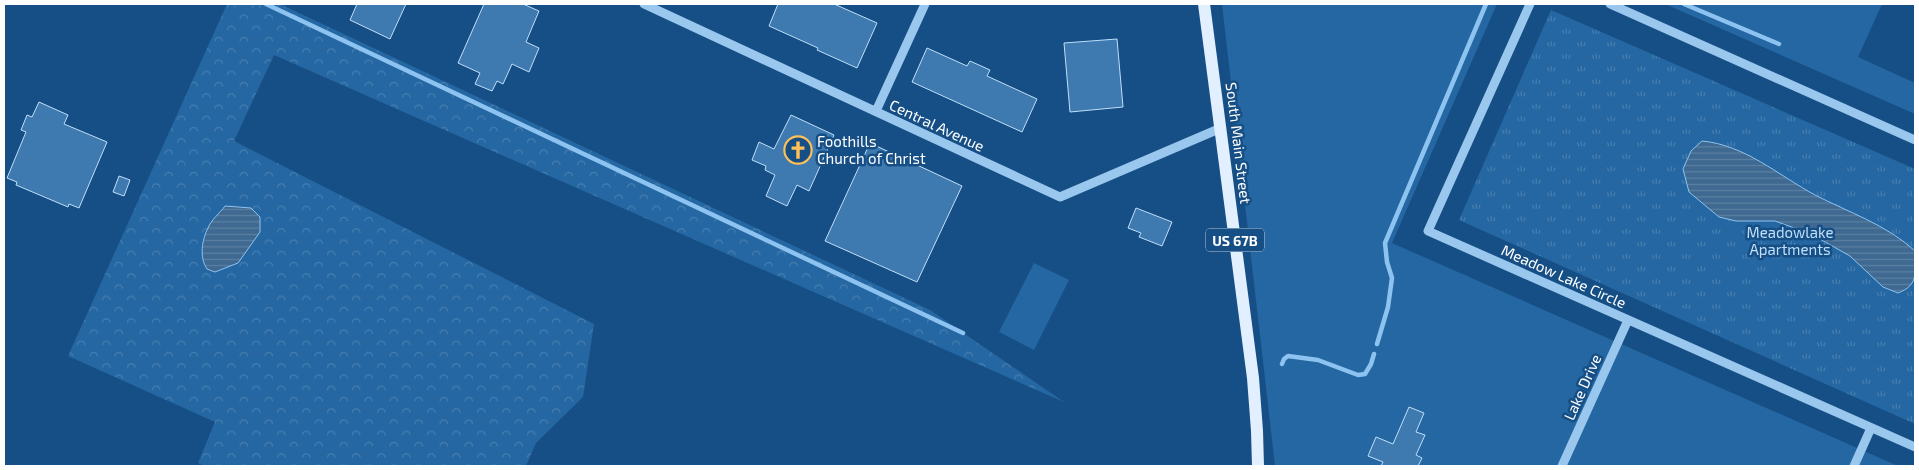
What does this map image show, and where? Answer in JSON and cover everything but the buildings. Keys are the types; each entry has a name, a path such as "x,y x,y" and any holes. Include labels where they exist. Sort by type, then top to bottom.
{"main road":[{"name":"South Main Street","path":"1204,4 1253,378 1258,432 1258,466"}],"street":[{"name":"Central Avenue","path":"644,4 1060,197 1221,128"},
{"path":"876,111 925,4"},
{"name":"Meadow Lake Circle","path":"1530,4 1428,231 1915,448"},
{"path":"1610,4 1915,140"},
{"name":"Lake Drive","path":"1562,466 1628,320"},
{"path":"1854,466 1871,428"}],"green space":[{"path":"227,4 280,4 930,310 1064,402 274,55 234,141 594,324 583,397 536,443 526,466 205,466 198,463 215,422 68,356"},
{"path":"1222,4 1497,4 1392,243 1898,466 1275,466"},
{"path":"1665,4 1882,4 1858,57 1915,83 1915,114"},
{"name":"Meadowlake Apartments","path":"1551,10 1915,169 1915,424 1459,220"},
{"path":"1034,263 1069,280 1034,350 999,332"}],"shaded area":[{"path":"1702,141 1733,148 1761,162 1815,195 1880,226 1904,242 1915,251 1913,282 1905,290 1898,293 1883,287 1850,256 1811,234 1775,221 1736,221 1719,217 1689,192 1683,169 1691,151"},
{"path":"225,206 251,208 260,217 260,232 238,263 215,272 207,269 204,264 202,254 203,243 209,225"}],"waterway":[{"path":"266,4 963,333"},
{"path":"1377,344 1388,307 1392,278 1387,262 1385,243 1486,4"},
{"path":"1684,4 1779,44"},
{"path":"1282,364 1288,356 1318,360 1358,375 1365,374 1374,354"}],"place":[{"name":"Foothills Church of Christ","path":"798,150"}]}
